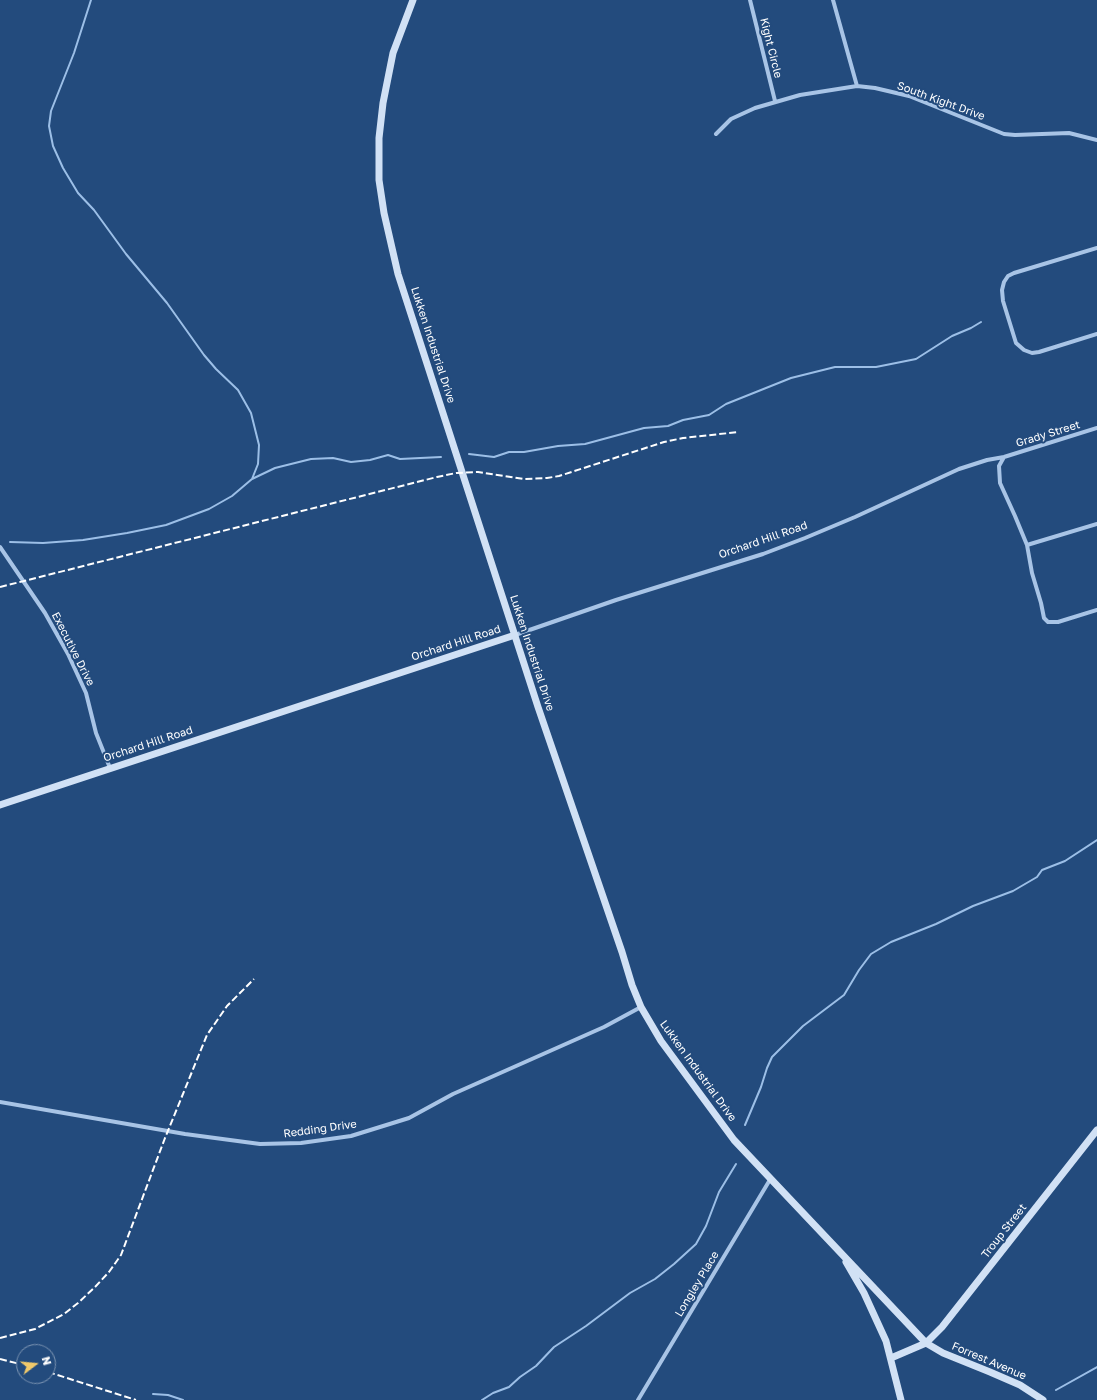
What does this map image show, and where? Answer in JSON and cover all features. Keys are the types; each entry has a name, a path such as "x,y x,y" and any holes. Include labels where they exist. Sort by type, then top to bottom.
{"main road":[{"name":"Lukken Industrial Drive","path":"413,0 393,53 383,103 379,138 379,180 384,213 398,274 564,785 632,985 642,1007 661,1041 734,1140 838,1248"},
{"name":"Orchard Hill Road","path":"0,805 515,635"},
{"name":"Troup Street","path":"926,1343 959,1307 1097,1130"},
{"name":"Forrest Avenue","path":"838,1248 926,1343 943,1354 1020,1385 1042,1400"},
{"path":"838,1248 856,1278 886,1341 901,1400"},
{"path":"891,1358 926,1343"}],"street":[{"name":"Kight Circle","path":"750,0 775,101"},
{"path":"833,0 857,86"},
{"name":"South Kight Drive","path":"716,134 731,119 775,101 800,95 857,86 875,88 909,96 1004,134 1069,133 1097,140"},
{"path":"1097,248 1014,273 1008,276 1004,282 1002,290 1003,301 1016,343 1024,350 1032,353 1039,352 1097,334"},
{"name":"Grady Street","path":"1004,457 1097,428"},
{"name":"Orchard Hill Road","path":"515,635 616,600 763,554 855,517 959,469 986,460 1004,457"},
{"path":"1004,457 999,466 1000,483 1027,545 1044,618 1048,622 1058,622 1097,610"},
{"path":"1027,545 1097,524"},
{"name":"Executive Drive","path":"0,547 45,613 68,654 86,693 96,733 110,768"},
{"name":"Redding Drive","path":"0,1102 185,1134 260,1144 300,1143 352,1136 409,1118 453,1094 604,1027 642,1007"},
{"name":"Longley Place","path":"638,1400 771,1178"}],"waterway":[{"path":"91,0 74,53 51,111 49,126 53,146 63,168 78,193 94,210 126,254 167,303 204,355 238,390 251,413 259,445 258,464 252,479"},
{"path":"469,454 494,457 509,452 524,452 558,446 585,444 644,428 668,426 683,420 709,415 726,404 791,378 835,367 876,367 916,359 952,336 981,322"},
{"path":"10,542 43,543 83,540 166,525 209,509 232,496 252,479 275,468 311,459 333,458 351,462 370,460 388,455 400,459 441,457"},
{"path":"745,1125 772,1057 803,1026 844,995 859,970 871,954 891,942 936,924 973,906 1013,891 1037,877 1042,870 1065,861 1097,840"},
{"path":"482,1400 493,1393 509,1387 536,1366 554,1347 586,1326 630,1293 655,1279 696,1244 706,1226 719,1192 736,1164"},
{"path":"1056,1390 1097,1367"},
{"path":"153,1394 168,1395 183,1400"}],"railway":[{"path":"0,587 456,473 478,472 524,479 547,478 559,476 664,442 683,438 739,432"},
{"path":"0,1338 35,1329 64,1314 78,1303 109,1272 121,1255 165,1138 207,1035 227,1006 254,979"},
{"path":"0,1359 16,1363"},
{"path":"56,1375 136,1400"}]}
